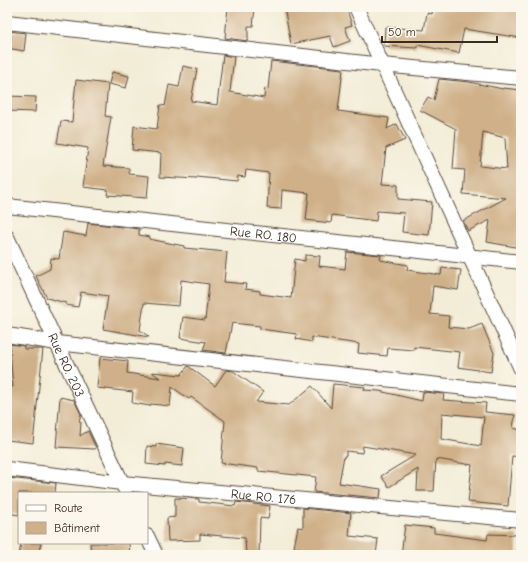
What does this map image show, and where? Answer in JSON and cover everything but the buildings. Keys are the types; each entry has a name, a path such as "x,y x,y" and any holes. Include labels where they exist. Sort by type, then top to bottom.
{"street":[{"path":"356,7 521,369"},
{"path":"7,22 382,65 521,78"},
{"name":"Rue RO. 180","path":"7,206 521,262"},
{"name":"Rue RO. 203","path":"7,237 125,488"},
{"path":"7,335 57,343 521,394"},
{"name":"Rue RO. 176","path":"7,469 125,488 521,520"},
{"path":"148,538 156,555"}]}
